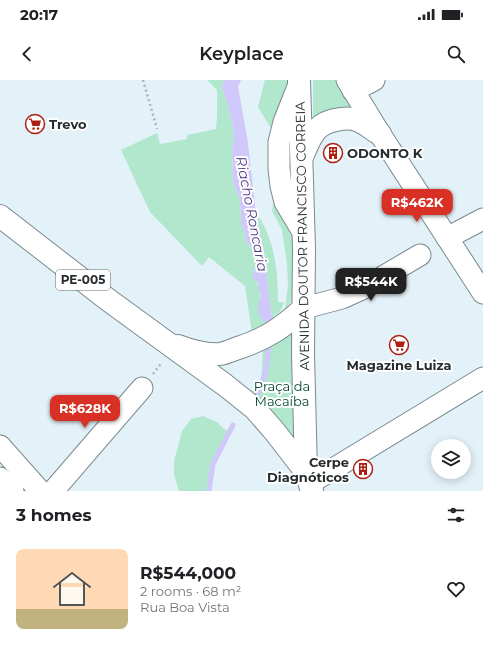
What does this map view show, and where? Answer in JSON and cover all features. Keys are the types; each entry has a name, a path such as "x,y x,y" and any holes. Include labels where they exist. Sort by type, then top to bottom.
{"main road":[{"name":"AVENIDA DOUTOR FRANCISCO CORREIA","path":"299,82 303,232 303,354 309,482"},
{"path":"301,160 310,138 323,123 350,118 359,121 380,134"},
{"name":"PE-005","path":"0,216 107,299 225,385 255,409 275,432 309,482"},
{"path":"170,345 197,353 221,354 249,345 271,335 304,308"}],"street":[{"path":"374,80 350,85 380,134 483,292"},
{"path":"299,82 284,122 279,142 279,169 285,202 303,232"},
{"path":"447,238 483,219"},
{"path":"304,308 342,298 420,255"},
{"path":"309,482 483,378"},
{"path":"54,491 142,388"},
{"path":"0,446 40,491"},
{"path":"0,478 13,491"}],"path":[{"path":"143,80 157,129"},
{"path":"142,388 170,345"}],"green space":[{"path":"207,80 225,80 222,87 233,127 233,182 239,197 241,223 245,238 250,246 261,253 259,264 253,272 254,279 257,281 260,290 259,315 265,322 265,326 252,334 245,286 209,257 202,266 150,212 121,150 157,133 160,144 187,139 187,135 216,129 217,90"},
{"path":"265,80 291,80 272,130 258,107"},
{"path":"313,80 339,80 356,107 314,119"},
{"path":"274,199 293,230 297,282 291,301 285,311 288,284 287,264 282,230 272,211"},
{"path":"256,213 267,233 274,256 278,302 284,302 281,310 274,316 275,319 273,324 263,250"},
{"name":"Praça da Macaíba","path":"304,323 306,459 251,391 261,387 263,348"},
{"path":"203,416 217,422 224,429 229,431 213,464 209,491 179,491 174,474 174,461 182,431 191,419"}],"water":[{"path":"225,80 241,80 238,87 248,143 256,215 263,250 273,324 265,326 265,322 259,315 258,309 261,295 258,287 259,283 252,277 260,261 260,255 259,251 246,242 241,223 239,197 233,182 232,150 234,139 233,127 222,87"}],"waterway":[{"name":"Riacho Roncaria","path":"257,394 267,362 269,341"},
{"name":"Riacho Roncaria","path":"209,491 213,464 233,425"}],"place":[{"name":"Trevo","path":"35,124"},
{"name":"ODONTO K","path":"333,153"},
{"name":"Magazine Luiza","path":"399,345"},
{"name":"Cerpe Diagnóticos","path":"363,469"}]}
